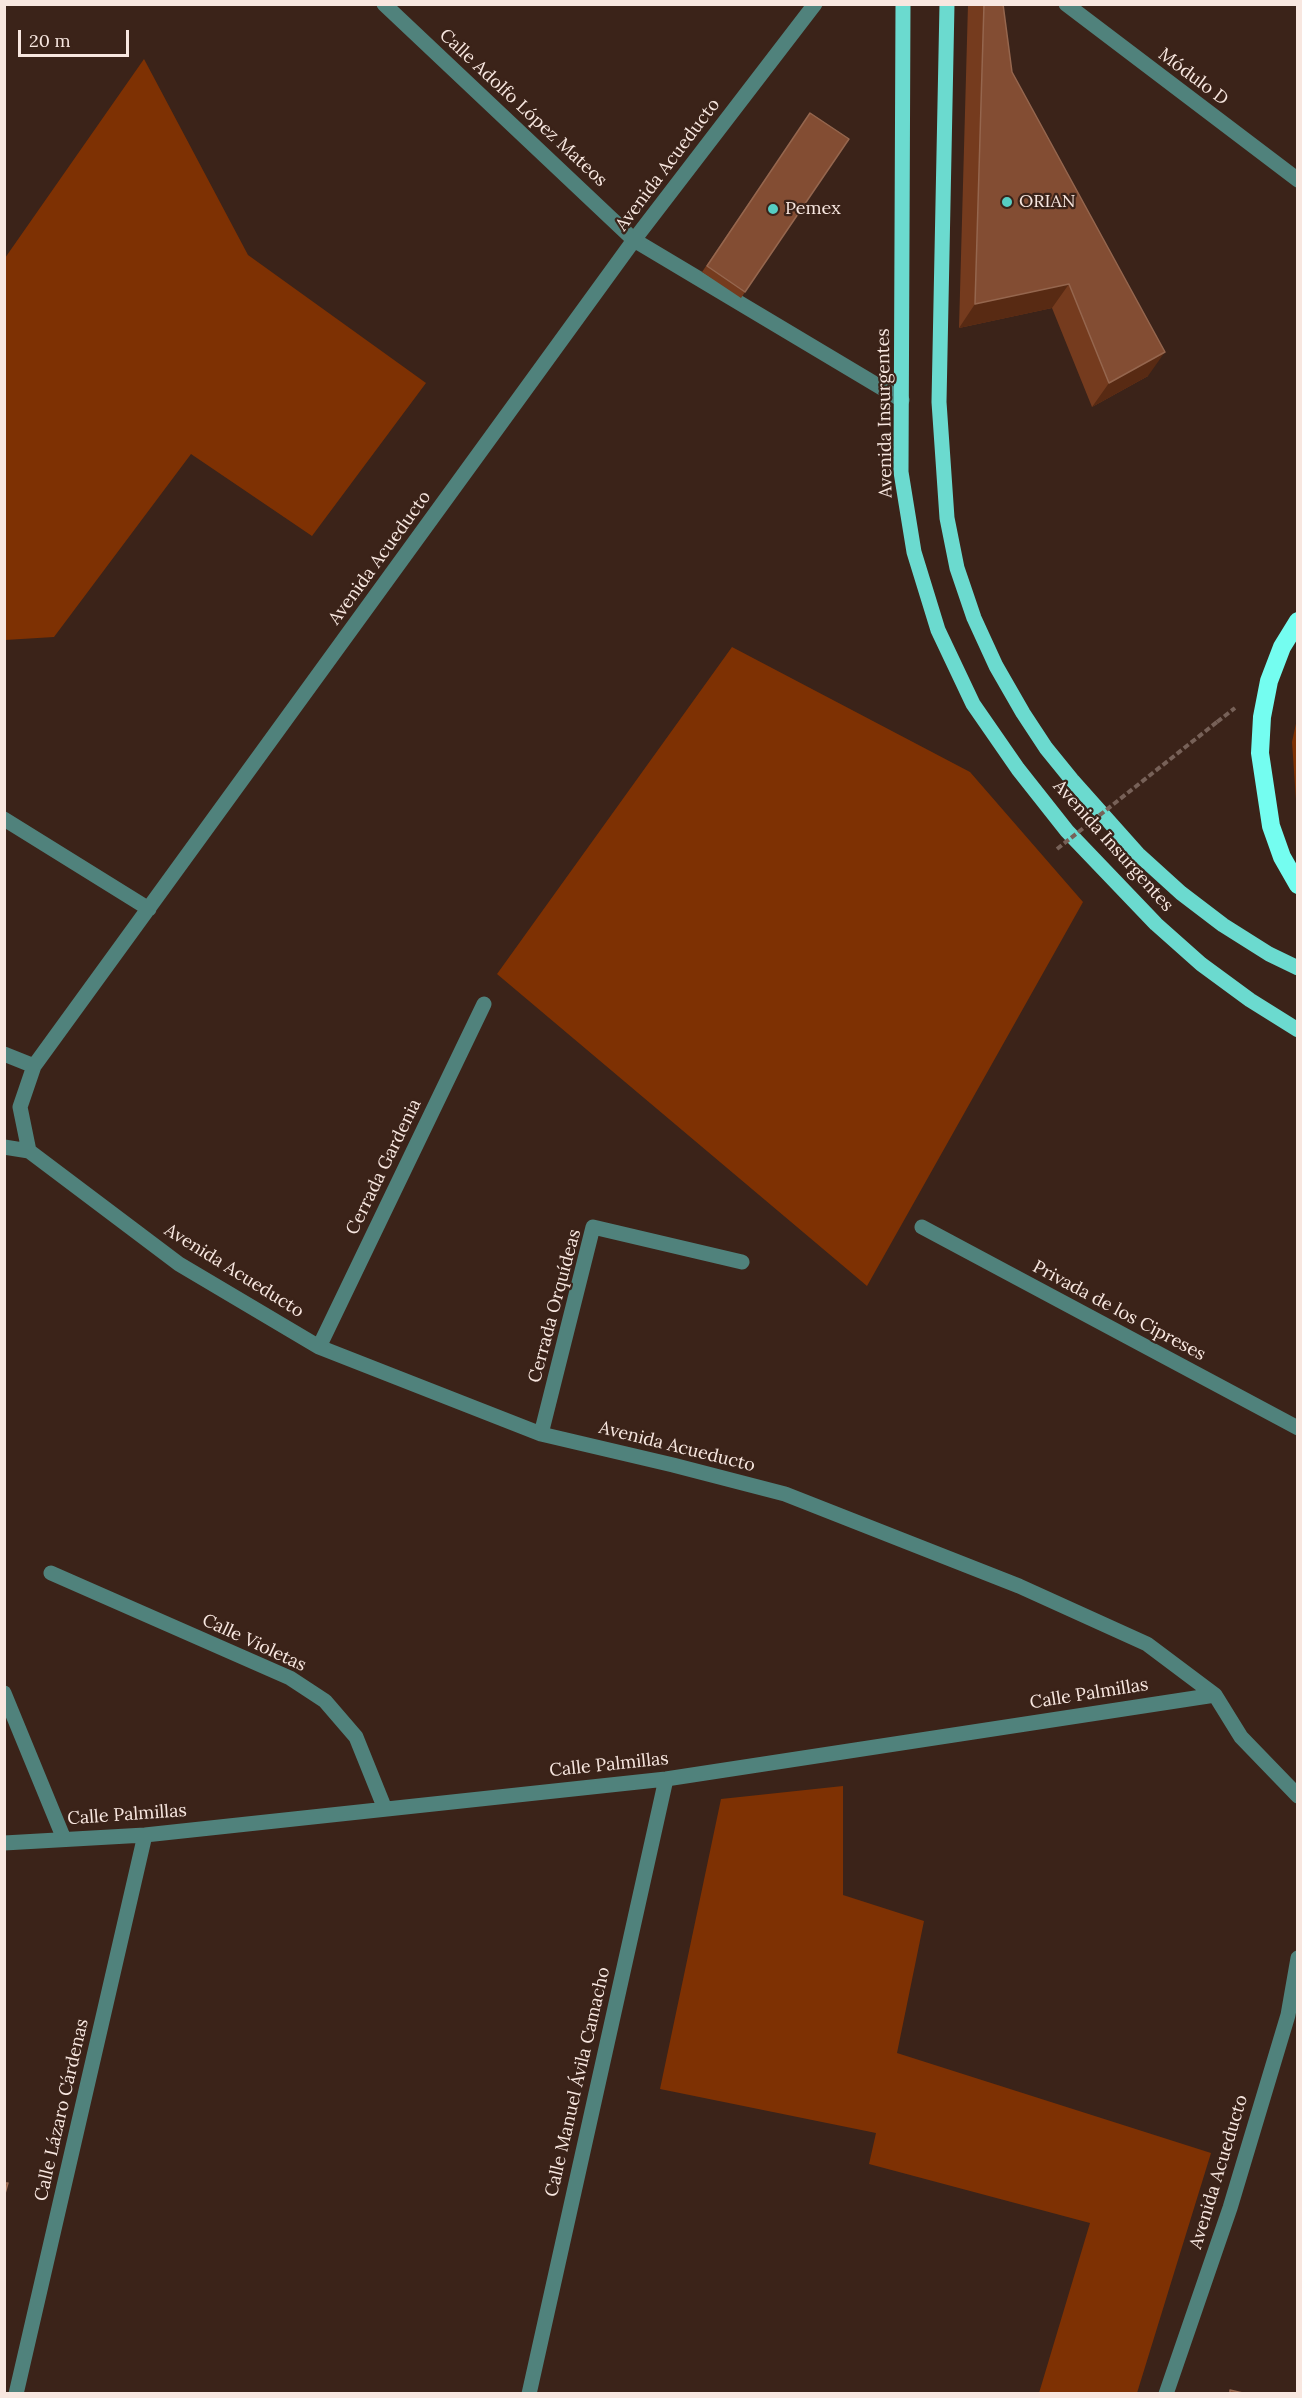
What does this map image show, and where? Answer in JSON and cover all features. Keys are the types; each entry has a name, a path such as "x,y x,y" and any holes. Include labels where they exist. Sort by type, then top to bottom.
{"highway":[{"path":"1298,621 1282,647 1269,681 1262,717 1260,753 1271,826 1282,857 1298,885"}],"main road":[{"name":"Avenida Insurgentes","path":"903,4 901,472 914,552 938,630 973,704 1018,769 1067,831 1148,916 1201,964 1250,1000 1298,1030"},
{"name":"Avenida Insurgentes","path":"947,4 939,402 947,518 957,568 974,618 996,666 1046,748 1138,854 1181,893 1223,925 1269,954 1298,968"}],"street":[{"name":"Calle Adolfo López Mateos","path":"384,4 634,240 902,400"},
{"name":"Avenida Acueducto","path":"29,1151 20,1107 34,1066 634,240 815,4"},
{"name":"Módulo D","path":"1066,4 1298,180"},
{"path":"4,819 149,909"},
{"name":"Cerrada Gardenia","path":"320,1347 484,1004"},
{"path":"4,1054 34,1066"},
{"name":"Avenida Acueducto","path":"4,1147 29,1151 179,1264 320,1347 541,1434 785,1494 1019,1586 1147,1644 1215,1695 1241,1737 1298,1796"},
{"name":"Cerrada Orquídeas","path":"541,1434 593,1227 742,1262"},
{"name":"Privada de los Cipreses","path":"922,1227 1298,1428"},
{"name":"Calle Violetas","path":"51,1573 290,1678 325,1701 356,1737 385,1809"},
{"path":"4,1694 64,1839"},
{"name":"Calle Palmillas","path":"4,1843 145,1835 666,1779 1215,1695"},
{"name":"Calle Manuel Ávila Camacho","path":"529,2394 666,1779"},
{"name":"Calle Lázaro Cárdenas","path":"16,2394 145,1835"},
{"name":"Avenida Acueducto","path":"1166,2394 1230,2208 1288,2014 1298,1958"}],"path":[{"path":"1057,849 1217,722"}],"shaded area":[{"path":"144,59 248,255 426,383 312,536 191,454 54,637 5,640 5,258"},
{"path":"732,647 970,772 1083,902 867,1286 497,974"},
{"path":"1297,719 1297,814 1292,742"},
{"path":"843,1786 843,1895 924,1921 897,2053 1211,2153 1137,2393 1039,2393 1090,2223 869,2164 876,2133 660,2089 721,1799"}],"building":[{"name":"ORIAN","path":"984,4 1003,4 1012,72 1165,352 1109,383 1069,284 975,304"},
{"name":"Pemex","path":"810,113 849,139 745,292 707,266"},
{"path":"4,2183 8,2183 4,2197"},
{"path":"1230,2390 1247,2394 1230,2394"}],"place":[{"name":"ORIAN","path":"1007,202"},
{"name":"Pemex","path":"773,209"}]}
